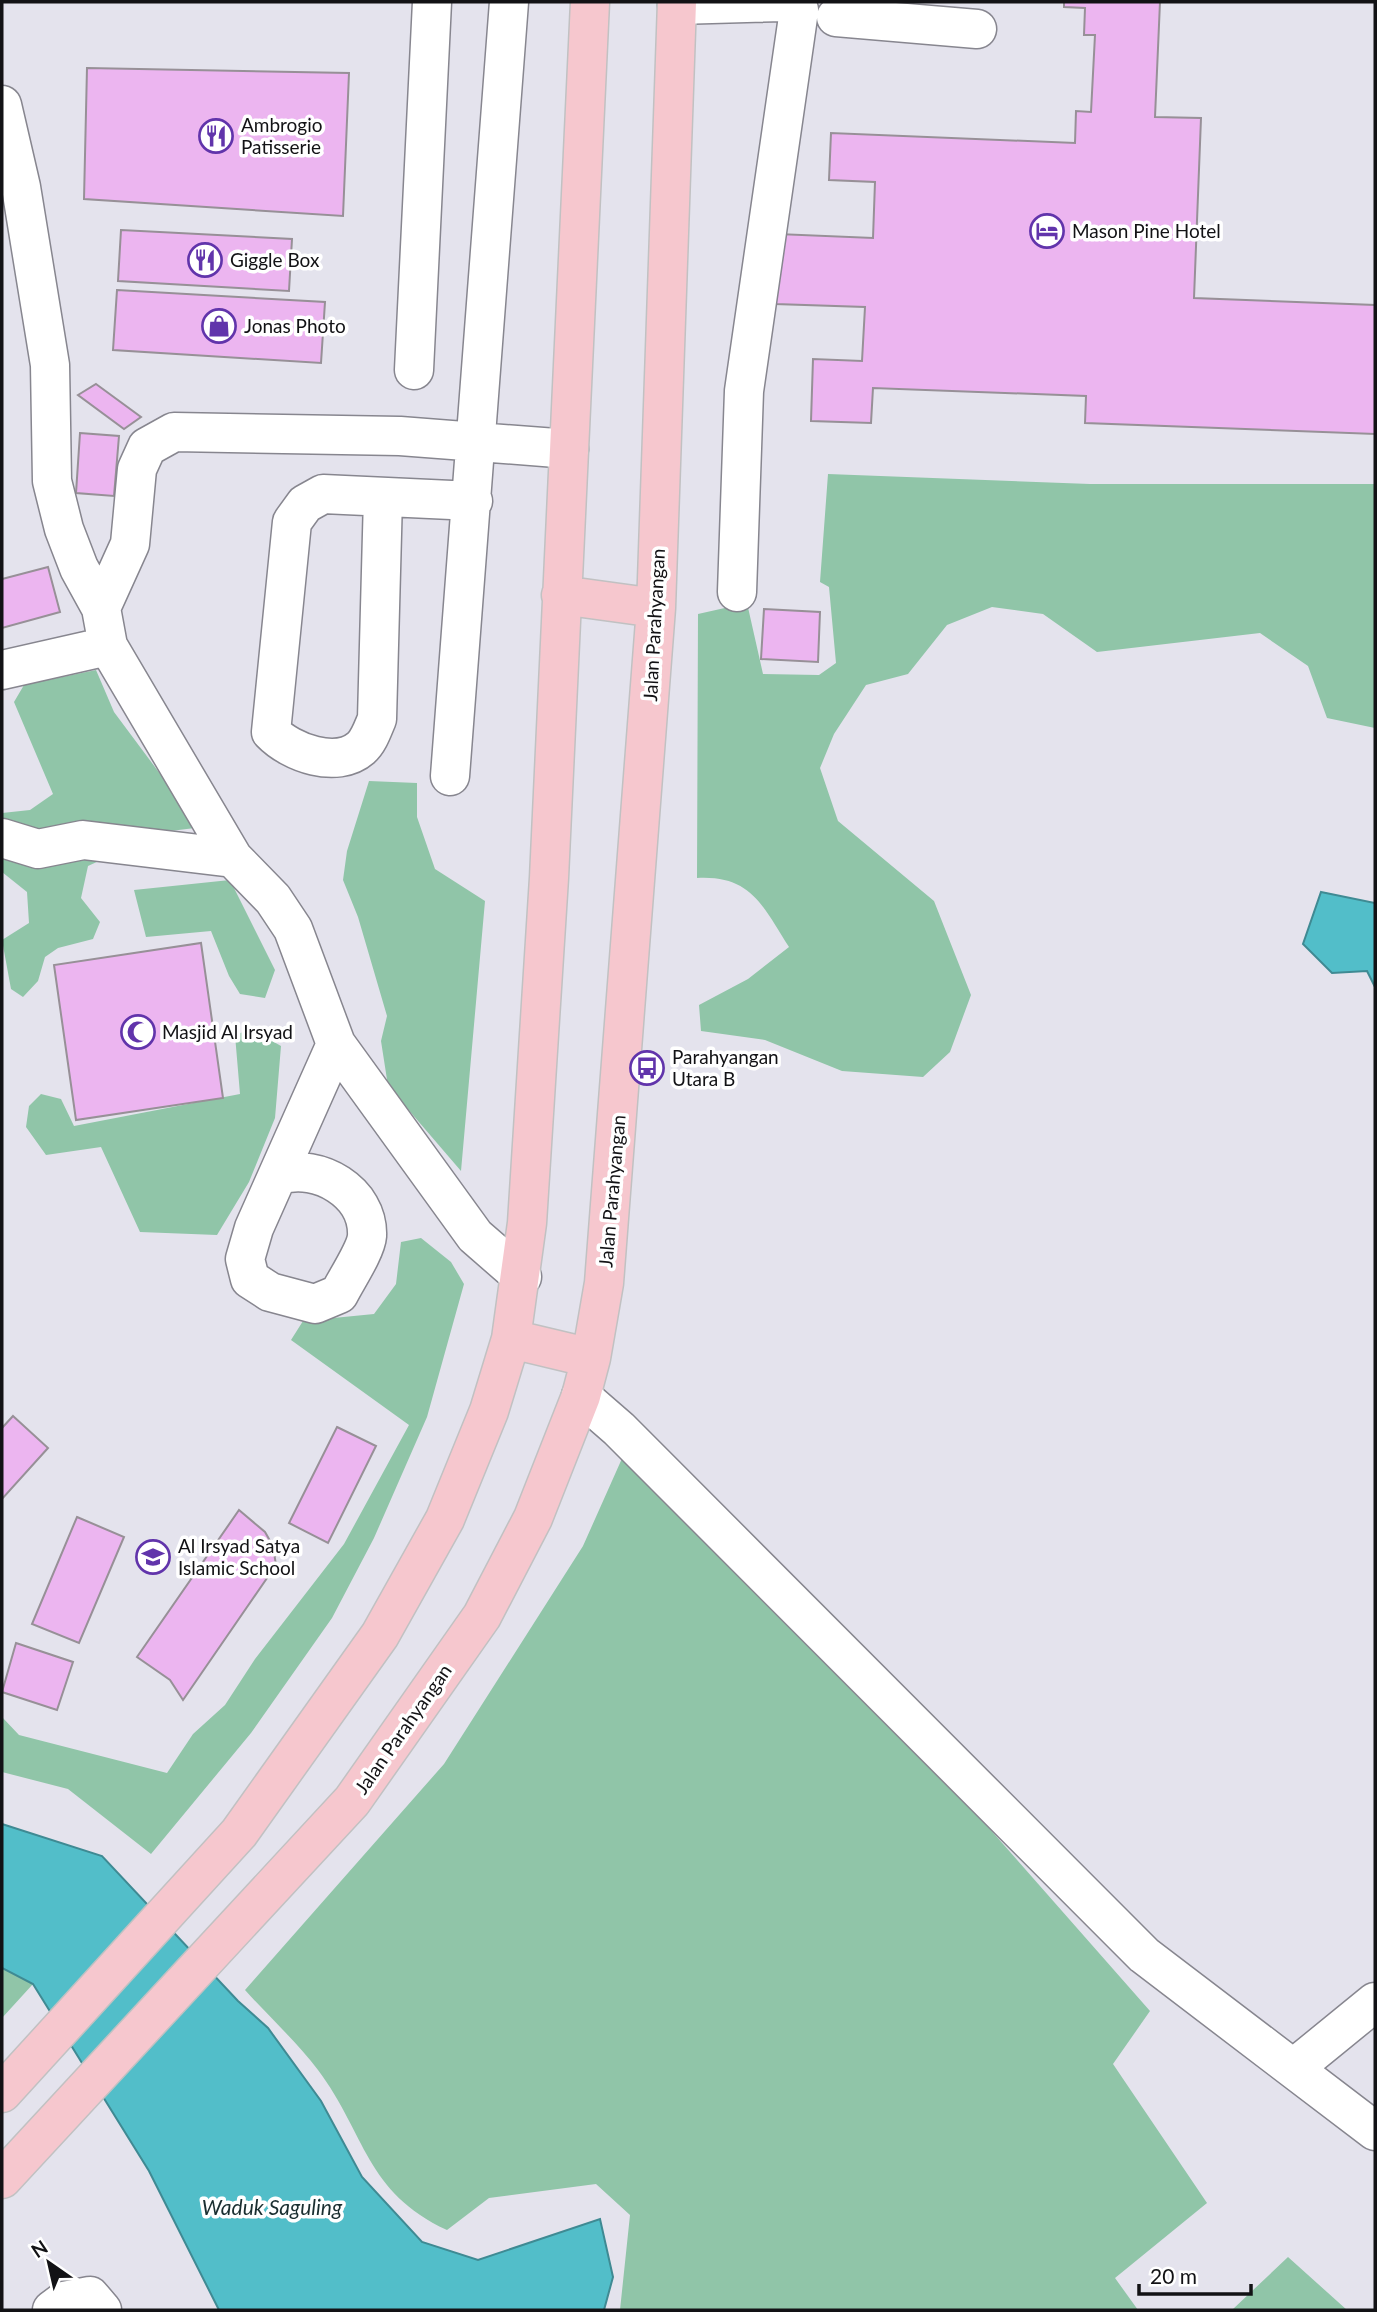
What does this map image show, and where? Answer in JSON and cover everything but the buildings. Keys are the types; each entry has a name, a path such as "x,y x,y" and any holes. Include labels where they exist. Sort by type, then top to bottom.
{"main road":[{"path":"2,2093 239,1833 380,1635 438,1531 489,1411 511,1339 522,1277 549,878 590,2"},
{"name":"Jalan Parahyangan","path":"13,2168 352,1801 482,1616 533,1518 581,1396 592,1358 604,1283 656,608 677,3"},
{"path":"561,595 656,608"},
{"path":"511,1339 592,1358"}],"street":[{"path":"414,370 432,2"},
{"path":"450,776 478,440 509,2"},
{"path":"677,3 791,4 817,17 851,10 977,29"},
{"path":"737,592 744,391 791,4"},
{"path":"2,104 21,187 50,365 52,481 64,529 79,568 101,608 108,646 233,858 273,899 293,929 336,1044 475,1236 522,1277"},
{"path":"101,608 130,544 137,469 147,446 174,432 478,440 569,449"},
{"path":"383,497 377,719 364,746 352,755 309,756 282,744 271,732 292,522 305,504 323,494 473,501"},
{"path":"2,670 108,646"},
{"path":"2,838 38,849 83,840 233,858"},
{"path":"280,1175 336,1044"},
{"path":"581,1396 619,1429 1144,1955 1375,2131"},
{"path":"1294,2068 1375,2002"},
{"path":"52,2310 64,2301 89,2296 102,2310"}],"green space":[{"path":"828,474 1090,484 1375,484 1375,728 1327,718 1308,666 1260,633 1097,652 1043,614 992,607 947,625 908,674 866,685 834,734 820,768 838,821 934,901 971,995 950,1052 923,1077 842,1071 765,1040 701,1031 699,1005 748,979 789,947 754,896 731,882 716,878 697,878 698,614 747,603 763,674 819,675 836,663 829,587 820,582"},
{"path":"96,670 114,712 181,802 195,828 162,832 88,866 81,898 100,922 93,939 58,948 45,957 38,981 23,997 11,989 2,940 29,923 27,892 2,872 2,813 30,810 53,794 14,702 24,685"},
{"path":"369,781 417,783 417,817 435,869 485,901 461,1171 388,1086 381,1041 387,1016 358,917 343,880 347,851"},
{"path":"230,880 275,970 265,998 240,994 229,976 211,931 146,937 134,890"},
{"path":"251,1029 281,1046 275,1118 249,1182 217,1235 140,1232 101,1147 46,1155 26,1127 29,1106 41,1094 61,1099 74,1126 240,1094 235,1035"},
{"path":"421,1238 451,1262 464,1284 427,1417 374,1538 332,1618 251,1733 151,1854 68,1789 2,1772 2,1717 19,1735 167,1773 193,1734 225,1705 255,1659 344,1544 409,1425 291,1340 303,1321 374,1314 396,1284 401,1242"},
{"path":"624,1454 974,1811 1150,2011 1113,2064 1207,2203 1115,2278 1138,2310 620,2310 630,2215 596,2184 489,2198 447,2230 420,2215 383,2180 318,2070 245,1990 444,1764 583,1546"},
{"path":"2,1968 33,1984 2,2018"},
{"path":"1288,2257 1347,2310 1232,2310"}],"water":[{"path":"1321,892 1375,903 1375,987 1367,971 1332,973 1303,944"},
{"name":"Waduk Saguling","path":"2,1824 102,1856 238,2001 268,2028 321,2101 362,2177 422,2242 478,2260 600,2219 613,2277 604,2310 219,2310 149,2171 33,1984 2,1968"}],"place":[{"name":"Ambrogio Patisserie","path":"216,136"},
{"name":"Mason Pine Hotel","path":"1047,231"},
{"name":"Giggle Box","path":"205,260"},
{"name":"Jonas Photo","path":"219,326"},
{"name":"Masjid Al Irsyad","path":"138,1032"},
{"name":"Parahyangan Utara B","path":"647,1068"},
{"name":"Al Irsyad Satya Islamic School","path":"153,1557"}]}
